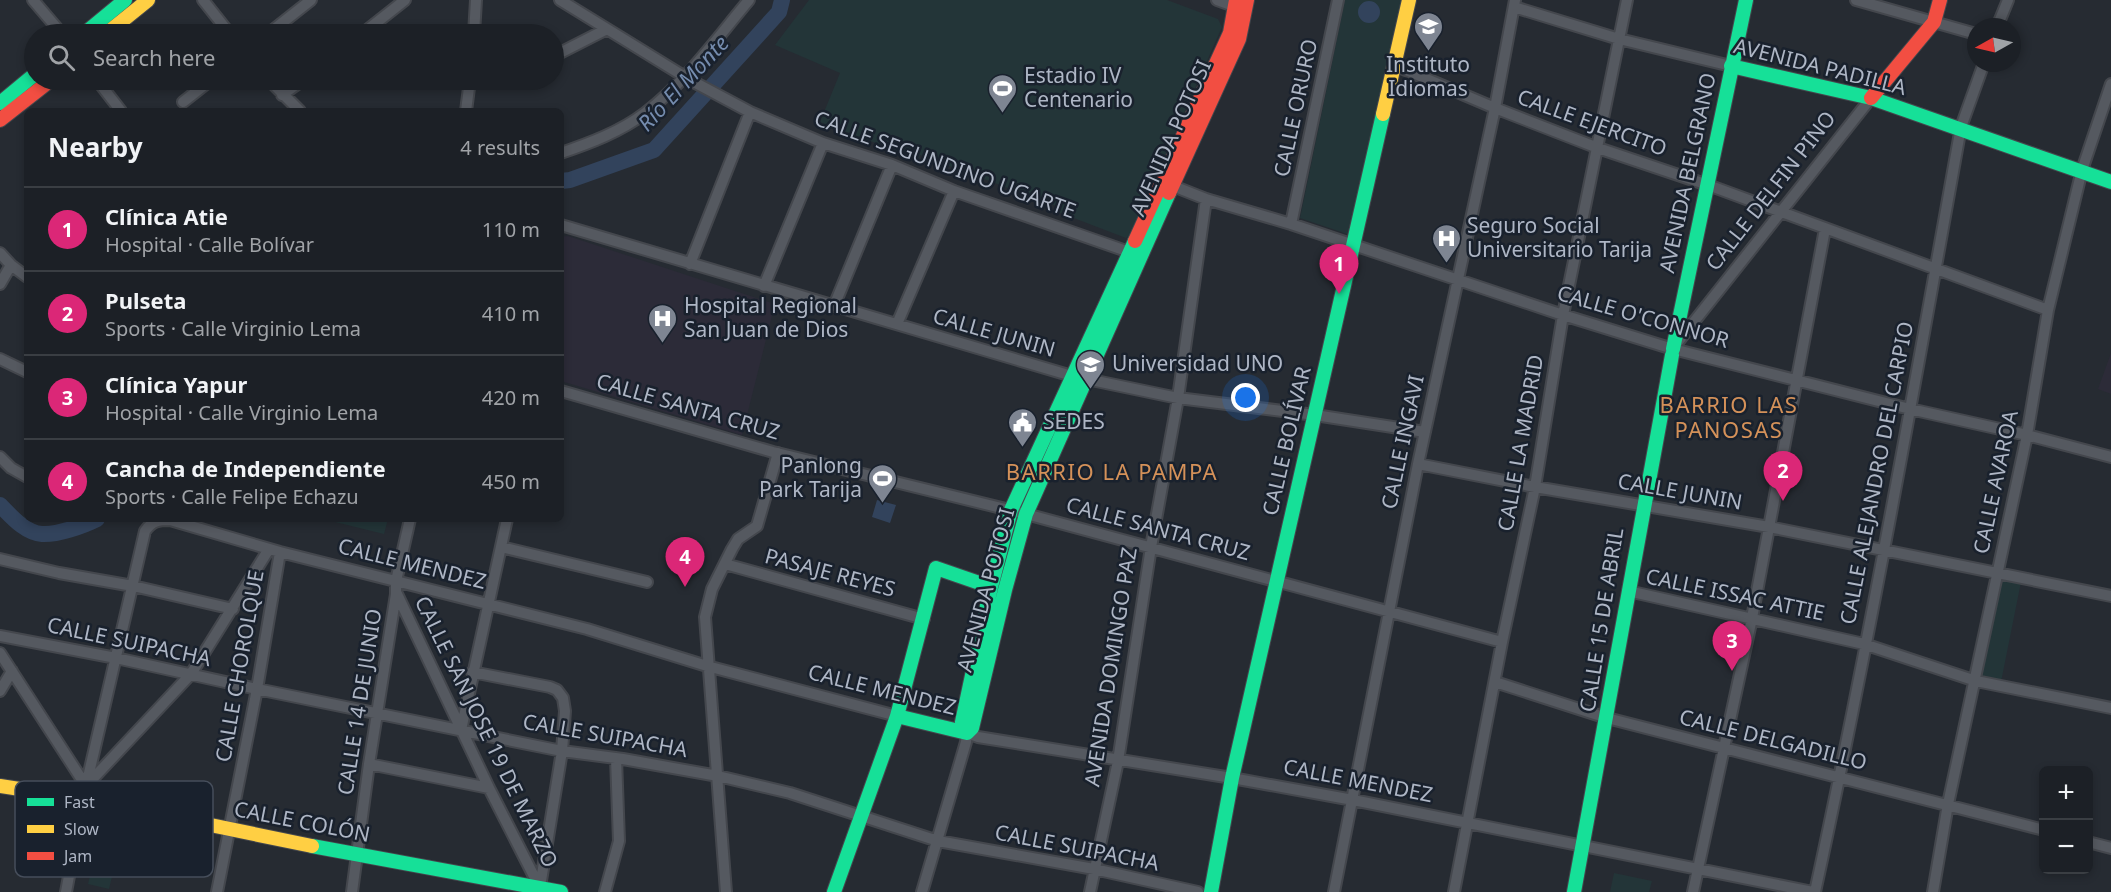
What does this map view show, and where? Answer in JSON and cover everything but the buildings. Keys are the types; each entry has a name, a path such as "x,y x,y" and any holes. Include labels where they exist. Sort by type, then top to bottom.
{"main road":[{"path":"96,24 125,0"},
{"path":"118,24 148,0"},
{"name":"CALLE BOLÍVAR","path":"1211,892 1232,778 1409,0"},
{"name":"AVENIDA BELGRANO","path":"1672,352 1746,0"},
{"name":"CALLE DELFIN PINO","path":"1871,98 1934,22 1940,0"},
{"name":"AVENIDA POTOSI","path":"1078,377 1026,514 972,728 967,733 962,722 991,587 1011,510 1078,377 1136,254 1241,4"},
{"name":"AVENIDA PADILLA","path":"1731,66 1871,98 2111,182"},
{"path":"1,102 24,83"},
{"path":"25,108 42,90"},
{"path":"0,120 23,110"},
{"name":"CALLE 15 DE ABRIL","path":"1574,892 1607,718 1642,505 1672,352"},
{"path":"834,892 897,716 936,568 991,587"},
{"name":"CALLE MENDEZ","path":"897,716 967,733"},
{"name":"CALLE COLÓN","path":"0,786 15,787"},
{"name":"CALLE COLÓN","path":"213,825 561,892"}],"street":[{"path":"33,0 53,24"},
{"path":"203,0 222,24"},
{"path":"281,24 311,0"},
{"path":"375,24 405,0"},
{"path":"475,24 476,0"},
{"name":"CALLE SEGUNDINO UGARTE","path":"560,0 687,78 750,112 824,143 892,165 954,191 1136,254"},
{"path":"564,152 608,135 646,112 687,78 749,0"},
{"path":"1217,0 1241,4"},
{"name":"CALLE ORURO","path":"1291,224 1338,0"},
{"name":"CALLE LA MADRID","path":"1454,892 1502,642 1535,487 1563,315 1627,0"},
{"path":"1856,0 1967,31"},
{"path":"2001,18 2008,0"},
{"name":"AVENIDA PADILLA","path":"1514,3 1619,39 1731,66"},
{"name":"CALLE INGAVI","path":"1334,892 1418,464 1495,108 1514,3"},
{"path":"564,51 607,29"},
{"name":"CALLE EJERCITO","path":"1394,65 1598,148 1708,185 2048,310"},
{"name":"CALLE ALEJANDRO DEL CARPIO","path":"1814,892 1840,776 1883,551 1960,128 1981,72"},
{"name":"CALLE AVAROA","path":"1933,892 1948,804 2027,435 2048,310 2082,170 2111,84"},
{"path":"105,90 119,108"},
{"path":"183,102 199,90"},
{"path":"278,90 297,108"},
{"path":"282,95 289,90"},
{"path":"466,108 469,90"},
{"name":"CALLE DELFIN PINO","path":"1672,352 1871,98"},
{"path":"690,264 750,112"},
{"path":"764,286 824,143"},
{"path":"834,306 892,165"},
{"name":"CALLE O'CONNOR","path":"1167,183 1206,199 1291,224 1672,352 2027,435 2111,457"},
{"path":"897,324 954,191"},
{"name":"AVENIDA DOMINGO PAZ","path":"1090,892 1118,761 1151,547 1178,398 1206,199"},
{"name":"CALLE JUNIN","path":"564,226 1078,377 1178,398 1315,415 1425,432"},
{"path":"1694,892 1752,618 1825,229"},
{"path":"0,253 24,275"},
{"path":"0,284 11,265"},
{"path":"0,359 24,371"},
{"name":"CALLE SANTA CRUZ","path":"564,392 778,453 1011,510 1502,642"},
{"path":"726,892 705,617 712,589 738,539 757,526 778,453"},
{"path":"0,457 11,468 24,475"},
{"name":"CALLE JUNIN","path":"1418,464 1535,487 1769,527 2111,596"},
{"name":"CALLE MENDEZ","path":"133,586 145,531 153,522"},
{"name":"CALLE MENDEZ","path":"177,522 274,551 587,629 707,666 897,716"},
{"name":"CALLE 14 DE JUNIO","path":"352,892 376,714 396,594 396,581 409,522"},
{"path":"461,730 506,522"},
{"path":"501,547 647,582"},
{"path":"96,781 191,674 232,609 274,551"},
{"name":"CALLE CHOROLQUE","path":"217,892 257,689 274,551"},
{"path":"0,559 232,609"},
{"name":"PASAJE REYES","path":"725,564 924,619"},
{"path":"88,781 133,586"},
{"path":"991,587 1005,590"},
{"name":"CALLE ISSAC ATTIE","path":"1628,591 1864,644 1976,681 2111,708"},
{"name":"CALLE SAN JOSE 19 DE MARZO","path":"396,594 489,788 540,888"},
{"name":"CALLE SUIPACHA","path":"0,636 562,751 718,776 790,793 939,841 1094,869 1198,892"},
{"path":"0,653 78,781"},
{"path":"0,691 12,671"},
{"path":"472,672 550,687 557,690 563,698 565,711 562,751 540,888"},
{"name":"CALLE DELGADILLO","path":"1495,682 1607,718 2039,829"},
{"path":"922,892 939,841 967,733"},
{"name":"CALLE MENDEZ","path":"967,733 978,738 1232,778 1353,800 1814,892"},
{"path":"605,892 618,841 616,758"},
{"path":"369,764 489,788"},
{"path":"2093,843 2111,848"},
{"path":"66,892 69,877"}],"shaded area":[{"name":"Estadio IV Centenario","path":"809,0 1167,0 1218,19 1222,27 1130,235 1126,238 1058,212 1059,207 920,155 918,159 820,122 840,73 775,45"},
{"path":"1345,0 1402,0 1350,235 1300,218"},
{"name":"Hospital Regional San Juan de Dios","path":"564,237 775,304 742,435 564,382"},
{"path":"2111,353 2111,394 2098,389"},
{"path":"335,522 387,522 384,534"},
{"path":"1997,577 2021,582 2000,687 1978,680"},
{"path":"1614,873 1652,881 1649,892 1610,892"},
{"path":"90,877 112,877 109,889 88,884"}],"water":[{"path":"1369,1 1377,4 1380,12 1377,20 1369,23 1361,20 1358,12 1361,4"},
{"path":"877,500 896,505 890,523 872,517"}],"waterway":[{"name":"Río El Monte","path":"564,181 654,150 779,12 782,0"},
{"name":"Río El Monte","path":"0,505 24,527 36,533 70,530 90,522"}],"traffic: fast":[{"path":"96,24 125,0"},
{"path":"1673,349 1746,0"},
{"path":"1731,66 1871,98 2111,182"},
{"path":"0,103 24,83"},
{"path":"1211,892 1232,778 1383,114"},
{"path":"967,733 972,728 1026,514 1169,193"},
{"path":"967,733 962,722 991,587 1011,510 1135,241"},
{"path":"1574,892 1672,355"},
{"path":"834,892 897,716 936,568 991,587"},
{"path":"897,716 967,733"},
{"path":"312,846 561,892"}],"traffic: slow":[{"path":"118,24 148,0"},
{"path":"1383,114 1409,0"},
{"path":"0,786 15,788"},
{"path":"213,826 312,846"}],"traffic: jam":[{"path":"1135,241 1230,33 1236,0"},
{"path":"1169,193 1239,39 1247,0"},
{"path":"1871,98 1934,22 1940,0"},
{"path":"0,120 38,90"}],"place":[{"name":"Instituto Idiomas","path":"1428,52"},
{"name":"Estadio IV Centenario","path":"1003,114"},
{"name":"Seguro Social Universitario Tarija","path":"1446,264"},
{"name":"Clínica Atie","path":"1339,294"},
{"name":"Hospital Regional San Juan de Dios","path":"663,344"},
{"name":"Universidad UNO","path":"1091,390"},
{"name":"SEDES","path":"1022,448"},
{"name":"Pulseta","path":"1783,501"},
{"name":"Panlong Park Tarija","path":"883,504"},
{"name":"Cancha de Independiente","path":"685,587"},
{"name":"Clínica Yapur","path":"1732,671"}],"district":[{"name":"BARRIO LAS PANOSAS","path":"1729,418"},
{"name":"BARRIO LA PAMPA","path":"1112,472"}]}
